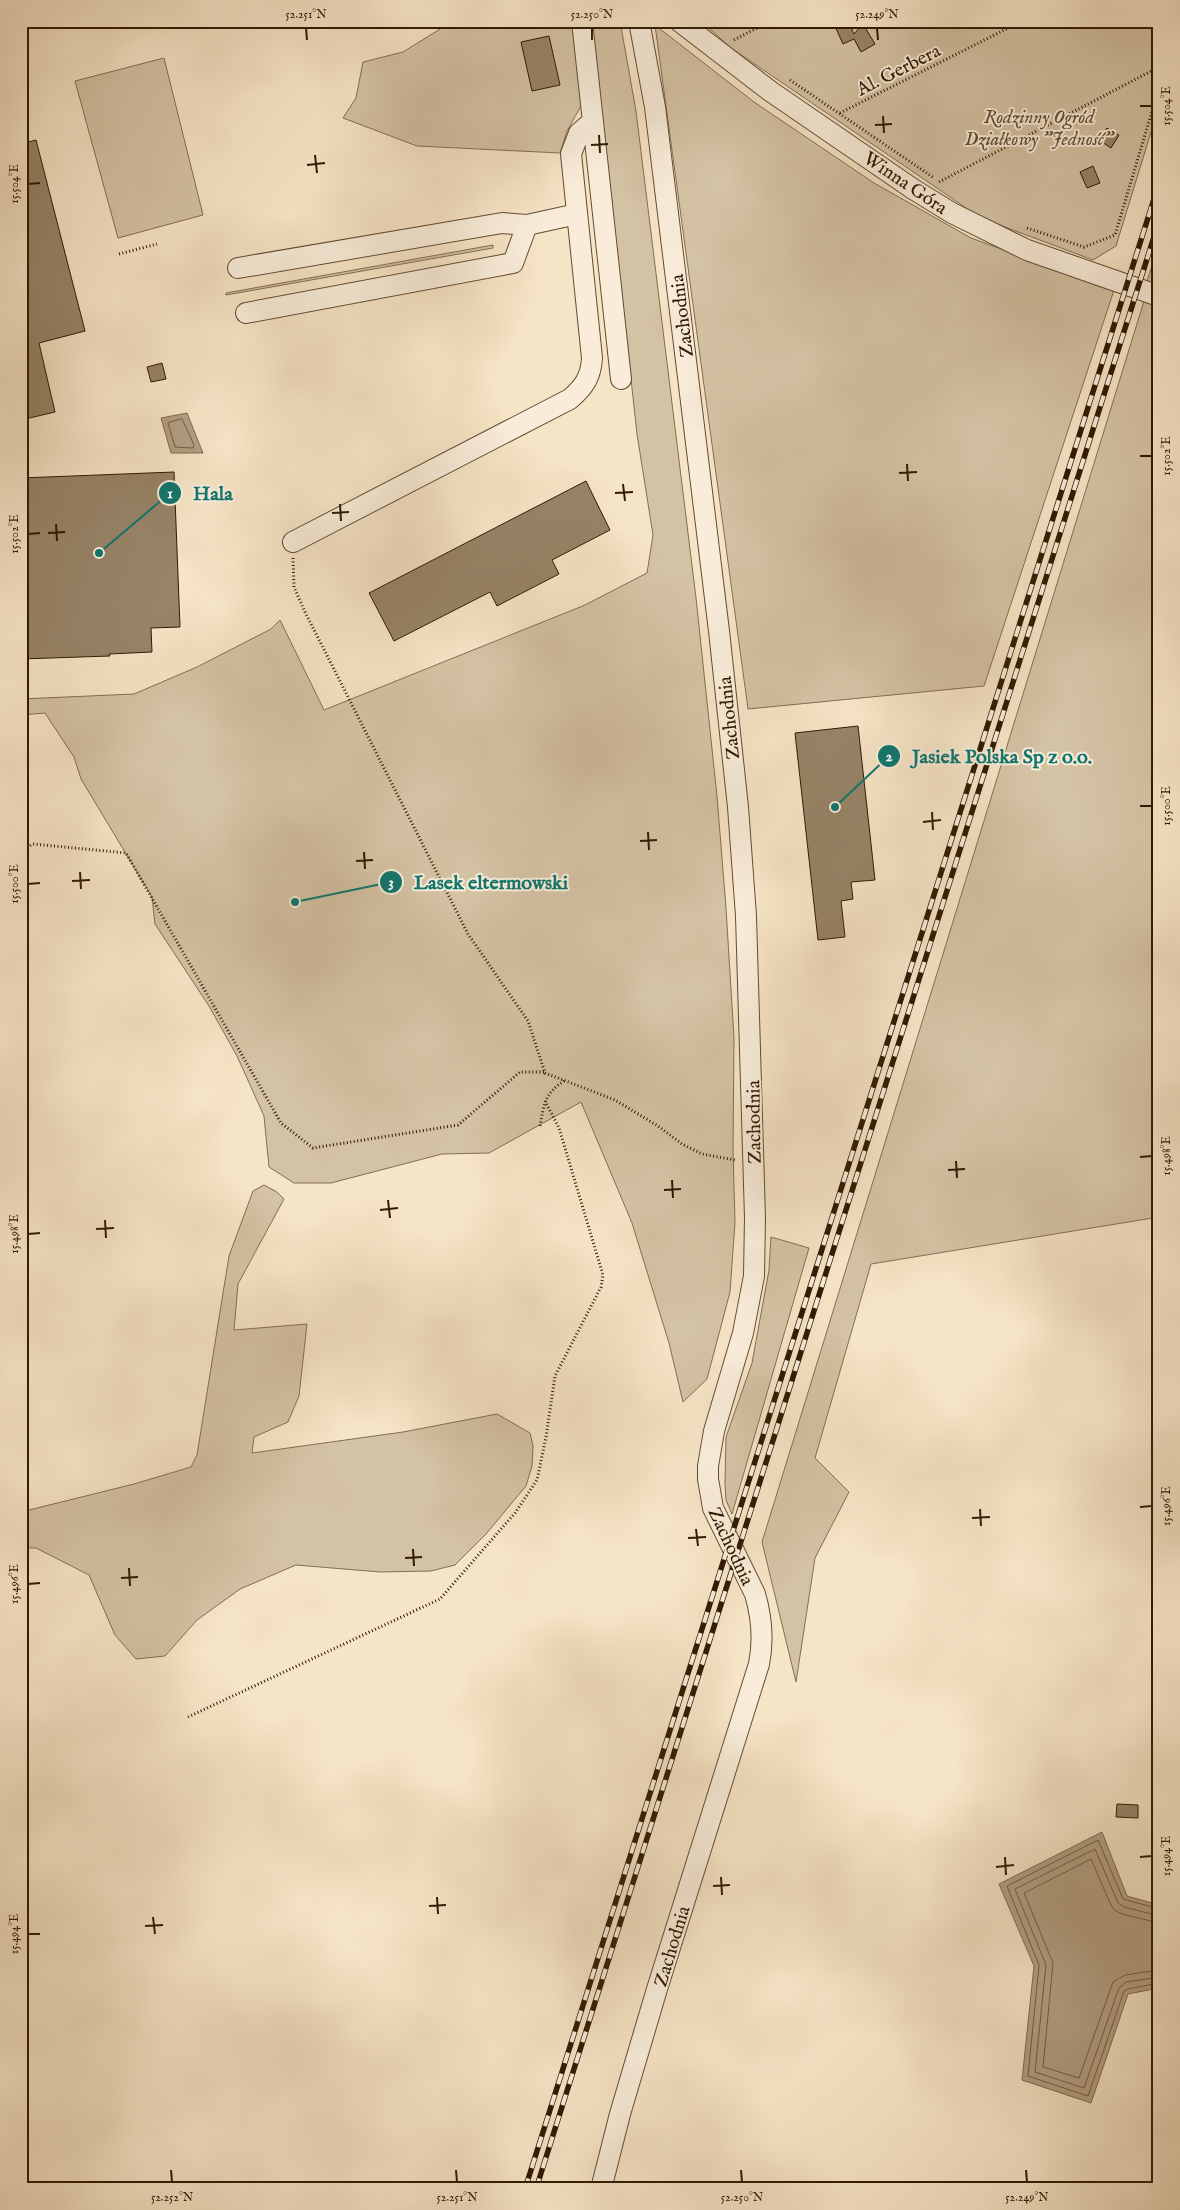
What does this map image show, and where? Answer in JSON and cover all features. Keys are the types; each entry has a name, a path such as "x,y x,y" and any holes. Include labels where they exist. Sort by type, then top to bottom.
{"street":[{"path":"582,21 621,379"},
{"name":"Zachodnia","path":"601,2189 620,2114 657,1989 761,1654 762,1627 759,1609 748,1578 713,1508 710,1495 708,1466 714,1431 743,1333 754,1276 756,1218 746,916 738,807 719,631 673,245 655,108 639,21"},
{"name":"Winna Góra","path":"678,21 770,91 913,189 952,213 1027,250 1159,296"},
{"path":"293,542 570,399 583,388 591,372 592,358 571,154 579,133 593,120"},
{"path":"238,268 502,223 527,225 577,214"},
{"path":"246,314 513,263 527,225"}],"path":[{"path":"734,40 770,21"},
{"name":"Al. Gerbera","path":"840,113 1022,21"},
{"path":"728,35 742,46"},
{"path":"939,182 1159,67"},
{"path":"782,75 946,187"},
{"path":"1026,227 1084,247 1115,235 1159,88"},
{"path":"119,254 157,244"},
{"path":"293,542 294,587 468,934 528,1022 545,1073 615,1100 658,1126 682,1144 702,1154 720,1158 753,1159"},
{"path":"21,851 33,844 126,853 280,1123 313,1148 458,1125 520,1072 544,1072"},
{"path":"540,1126 545,1101 554,1088 566,1080"},
{"path":"188,1717 440,1599 515,1513 537,1480 546,1437 555,1376 601,1288 603,1275 559,1128 545,1101"}],"green space":[{"path":"453,21 572,21 582,104 567,131 560,153 417,146 343,118 356,98 363,62 403,52"},
{"path":"592,21 620,21 636,111 696,598 717,796 726,908 734,1038 733,1151 735,1222 730,1292 707,1379 683,1402 669,1343 632,1223 581,1102 489,1153 442,1154 331,1183 294,1183 269,1167 264,1116 237,1056 209,1006 155,924 152,897 81,779 74,757 45,713 21,715 21,699 134,694 197,667 271,629 280,620 324,710 585,605 647,573 653,535 637,434"},
{"name":"Rodzinny Ogród Działkowy \"Jedność\"","path":"701,21 1159,21 1159,106 1116,246 1093,260 981,218 731,48"},
{"path":"655,25 754,102 874,183 971,238 1114,290 984,686 748,709"},
{"path":"164,58 203,215 118,238 75,81"},
{"path":"493,245 493,248 226,295 226,293"},
{"path":"1159,245 1159,284 1157,286 1147,281"},
{"path":"1144,301 1159,307 1159,1217 871,1264 815,1458 849,1492 815,1558 796,1682 762,1542"},
{"path":"264,1185 277,1192 284,1199 238,1284 234,1330 307,1324 299,1396 288,1422 254,1437 252,1453 403,1432 497,1414 530,1433 533,1446 532,1466 526,1486 486,1534 455,1565 431,1571 380,1572 296,1565 240,1589 197,1620 165,1656 136,1659 115,1635 89,1575 36,1548 21,1548 21,1512 134,1484 191,1467 197,1455 229,1256 253,1191"},
{"path":"771,1237 809,1248 732,1514 726,1500 726,1437 752,1363 769,1270"}],"water":[{"path":"187,413 203,453 171,453 161,418"},
{"path":"1102,1832 1127,1896 1159,1905 1159,1988 1128,1994 1091,2103 1022,2080 1034,1966 999,1884"}],"building":[{"path":"848,21 854,34 863,24 875,44 861,52 854,39 843,44 835,26"},
{"path":"549,36 560,85 532,91 521,42"},
{"path":"1107,128 1119,135 1111,148 1099,140"},
{"path":"36,140 85,331 39,343 55,412 21,420 21,144"},
{"path":"1093,166 1100,183 1087,188 1080,172"},
{"path":"162,363 166,379 151,382 147,367"},
{"path":"174,472 180,627 151,628 152,652 109,654 110,656 21,659 21,478"},
{"path":"586,481 610,530 552,560 559,574 497,606 490,592 394,641 369,593"},
{"path":"858,726 875,880 851,882 853,899 841,901 845,937 818,940 795,733"},
{"path":"1117,1804 1138,1805 1138,1818 1116,1817"}],"railway":[{"path":"525,2189 1159,183"},
{"path":"536,2189 1159,221"}],"place":[{"name":"Hala","path":"99,553"},
{"name":"Jasiek Polska Sp z o.o.","path":"835,807"},
{"name":"Lasek eltermowski","path":"295,902"}]}
